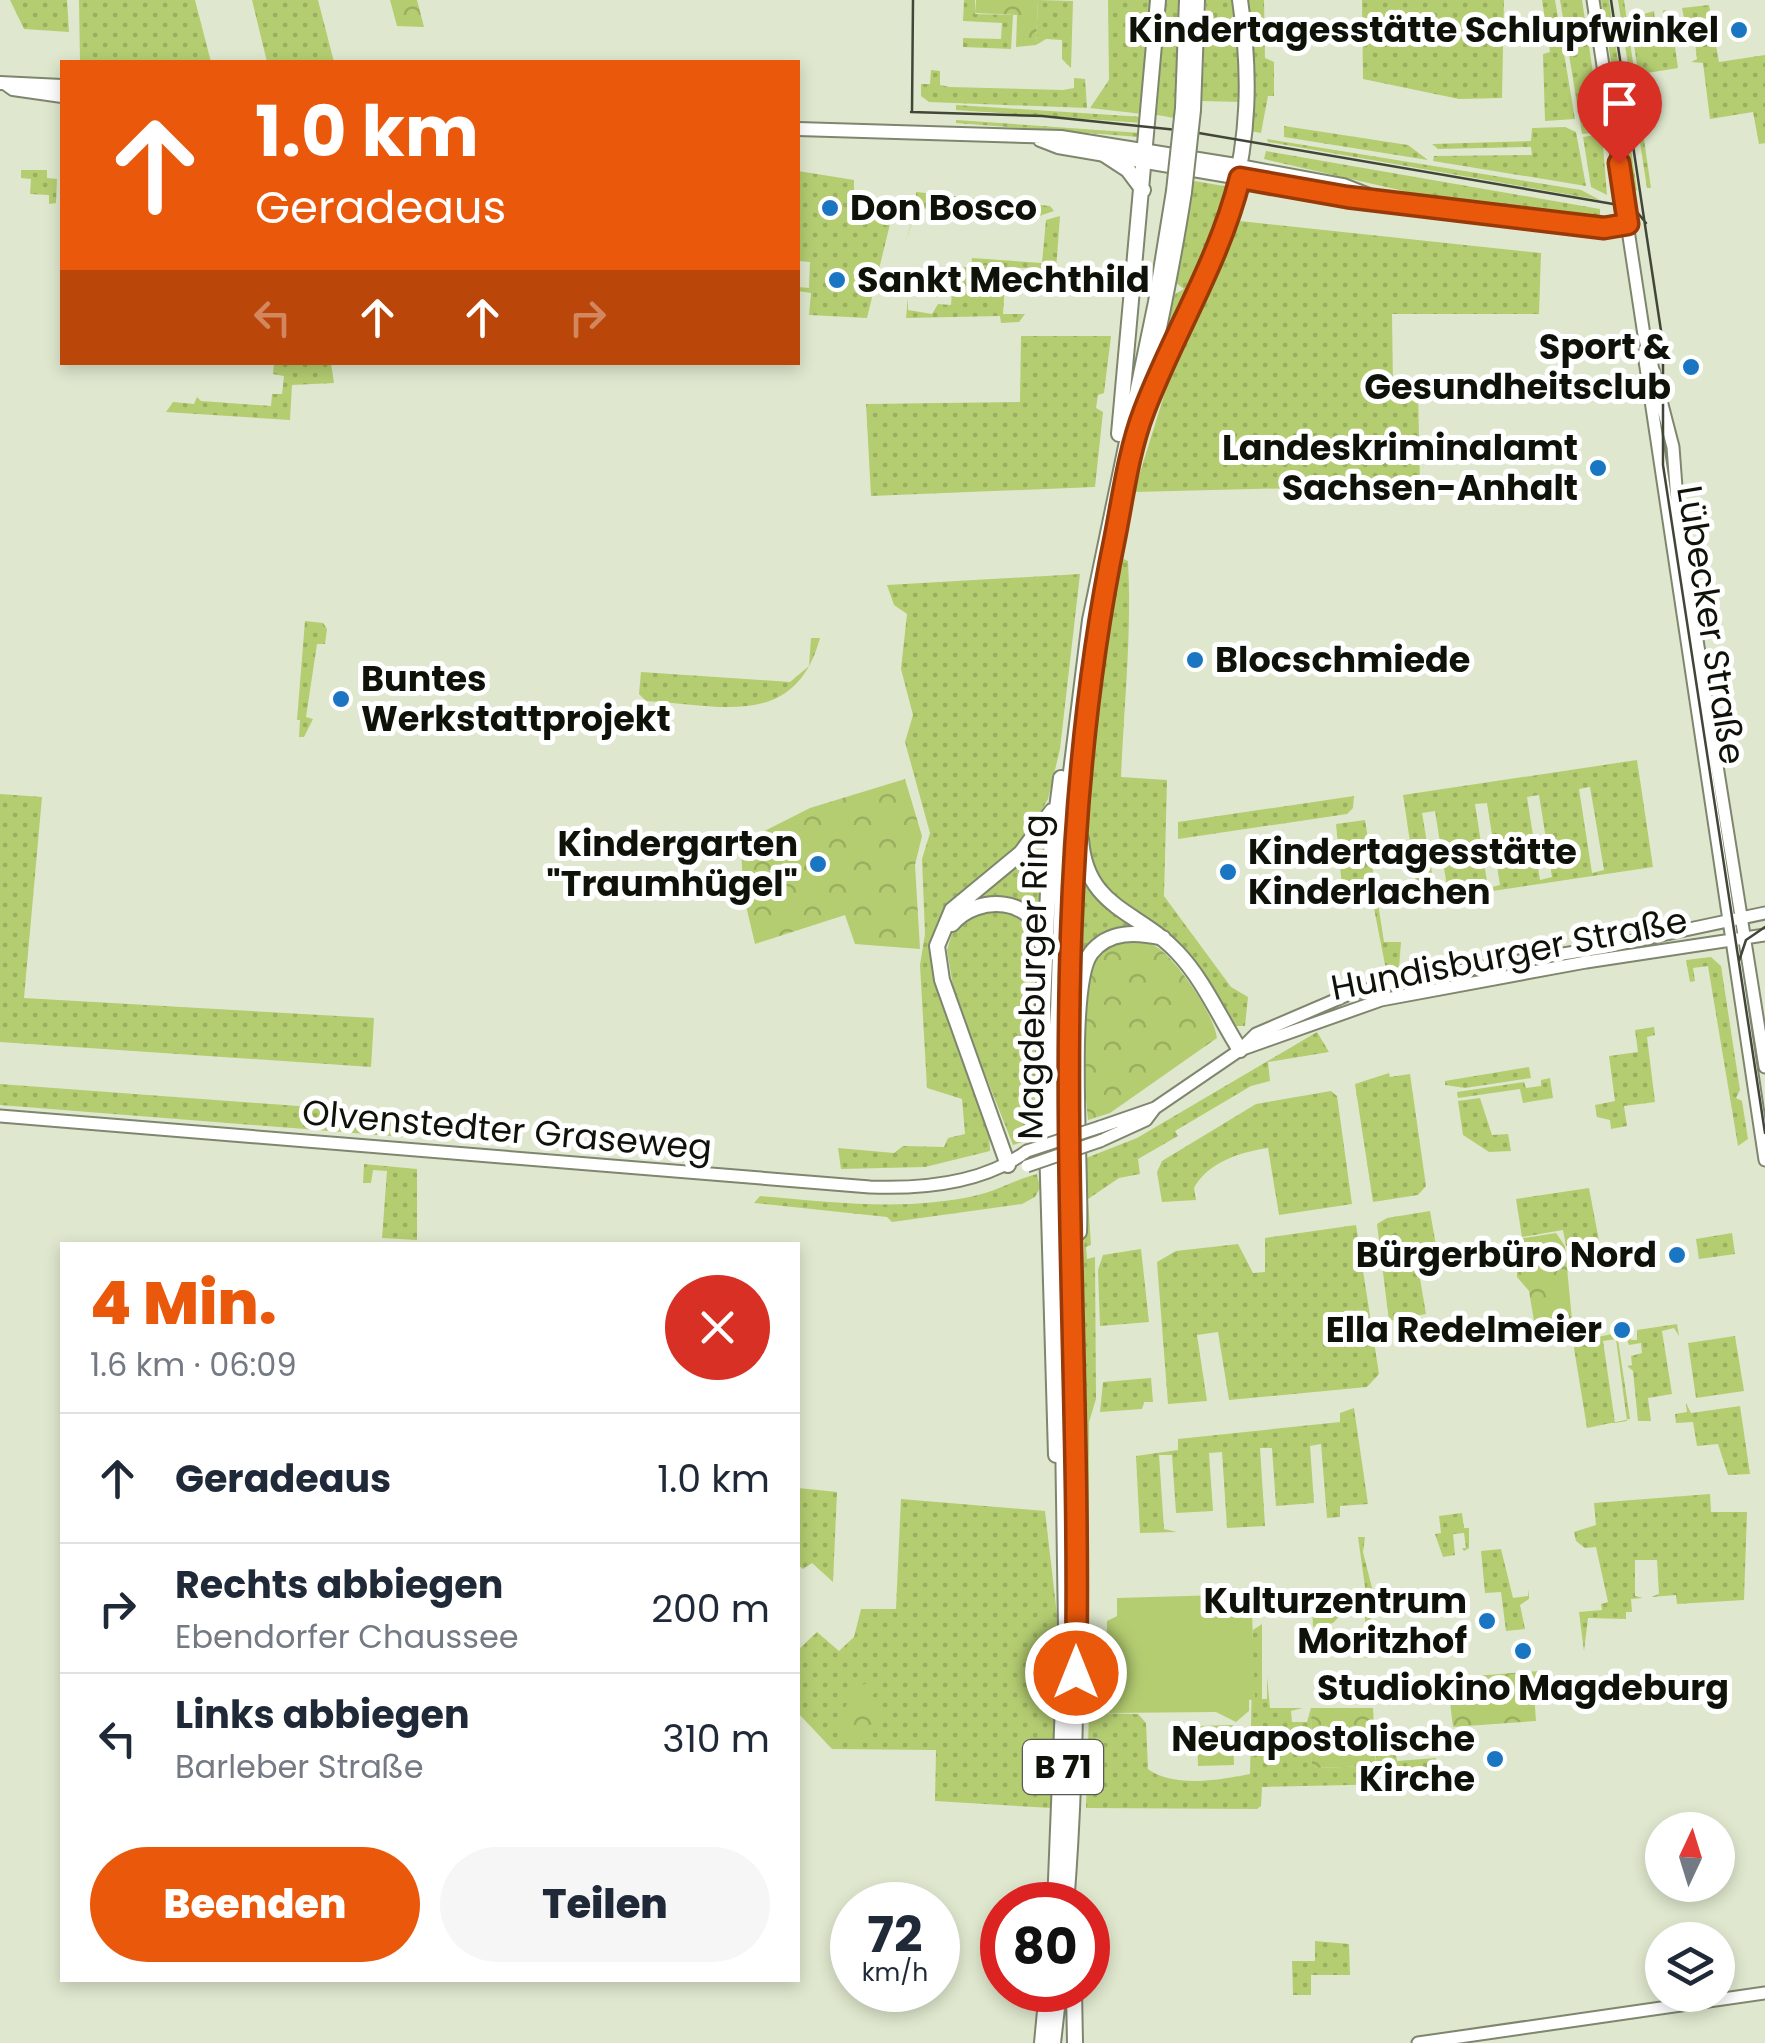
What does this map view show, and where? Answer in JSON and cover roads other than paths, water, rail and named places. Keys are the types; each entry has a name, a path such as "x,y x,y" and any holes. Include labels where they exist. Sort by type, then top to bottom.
{"highway":[{"path":"1143,190 1158,0"},
{"name":"Magdeburger Ring","path":"1187,0 1188,109"},
{"name":"Magdeburger Ring","path":"1067,1882 1077,1644 1068,964 1078,794 1103,600 1143,413 1179,192 1198,0"},
{"path":"1240,0 1246,78 1241,172"},
{"path":"1105,154 1128,170 1143,190"},
{"name":"B 71","path":"1143,413 1218,251 1241,172"},
{"name":"B 71","path":"1114,493 1110,480 1123,404 1143,190"},
{"name":"Magdeburger Ring","path":"1055,1882 1063,1743 1064,1520 1057,978 1074,729 1114,493 1179,192"},
{"path":"1064,1520 1058,1512 1051,1417 1044,968 1056,802 1074,729"},
{"path":"1078,794 1082,854 1092,880 1119,911 1163,938 1188,967 1240,1050"},
{"path":"1008,1165 945,988 937,946 947,917 1021,854 1056,802"},
{"path":"945,988 946,933 964,912 984,904 1009,905 1032,920 1040,933 1044,968"},
{"path":"1071,1260 1077,1252 1080,1202 1078,1010 1082,972 1094,950 1113,936 1132,933 1163,938"},
{"path":"1074,1778 1079,1791 1076,1882"},
{"path":"1042,2043 1045,2012"},
{"path":"1053,2043 1056,2012"},
{"path":"1074,2012 1075,2043"}],"main road":[{"name":"Lübecker Straße","path":"1593,0 1644,335 1646,380 1733,918 1765,1160"},
{"path":"3,83 60,86"},
{"path":"3,83 12,89 60,96"},
{"path":"800,130 1060,137 1382,199 1603,228 1628,224"},
{"path":"1038,139 1058,147 1145,156"},
{"name":"Hundisburger Straße","path":"1008,1165 1027,1151 1155,1108 1272,1026 1320,1004 1382,985 1600,948 1765,913"},
{"name":"Hundisburger Straße","path":"1240,1050 1385,999 1765,935"},
{"name":"Lübecker Straße","path":"1736,940 1765,1066"},
{"name":"Hundisburger Straße","path":"1008,1165 1027,1166 1100,1141 1146,1120 1155,1108"},
{"name":"Olvenstedter Graseweg","path":"0,1116 854,1186 923,1185 1008,1165"},
{"path":"1418,2043 1765,1993"}],"tram line":[{"path":"912,112 913,0"},
{"path":"1611,0 1663,344 1663,465 1765,1133"},
{"path":"911,112 1042,116 1187,131 1619,205 1637,212 1646,223"},
{"path":"1739,961 1746,940 1765,927"}],"place":[{"name":"Kindertagesstätte Schlupfwinkel","path":"1739,30"},
{"name":"Don Bosco","path":"830,208"},
{"name":"Sankt Mechthild","path":"837,280"},
{"name":"Sport & Gesundheitsclub","path":"1691,367"},
{"name":"Landeskriminalamt Sachsen-Anhalt","path":"1598,468"},
{"name":"Blocschmiede","path":"1195,660"},
{"name":"Buntes Werkstattprojekt","path":"341,699"},
{"name":"Kindergarten \"Traumhügel\"","path":"818,864"},
{"name":"Kindertagesstätte Kinderlachen","path":"1228,872"},
{"name":"Bürgerbüro Nord","path":"1677,1255"},
{"name":"Ella Redelmeier","path":"1622,1330"},
{"name":"Kulturzentrum Moritzhof","path":"1487,1621"},
{"name":"Studiokino Magdeburg","path":"1523,1651"},
{"name":"Neuapostolische Kirche","path":"1495,1759"}]}
